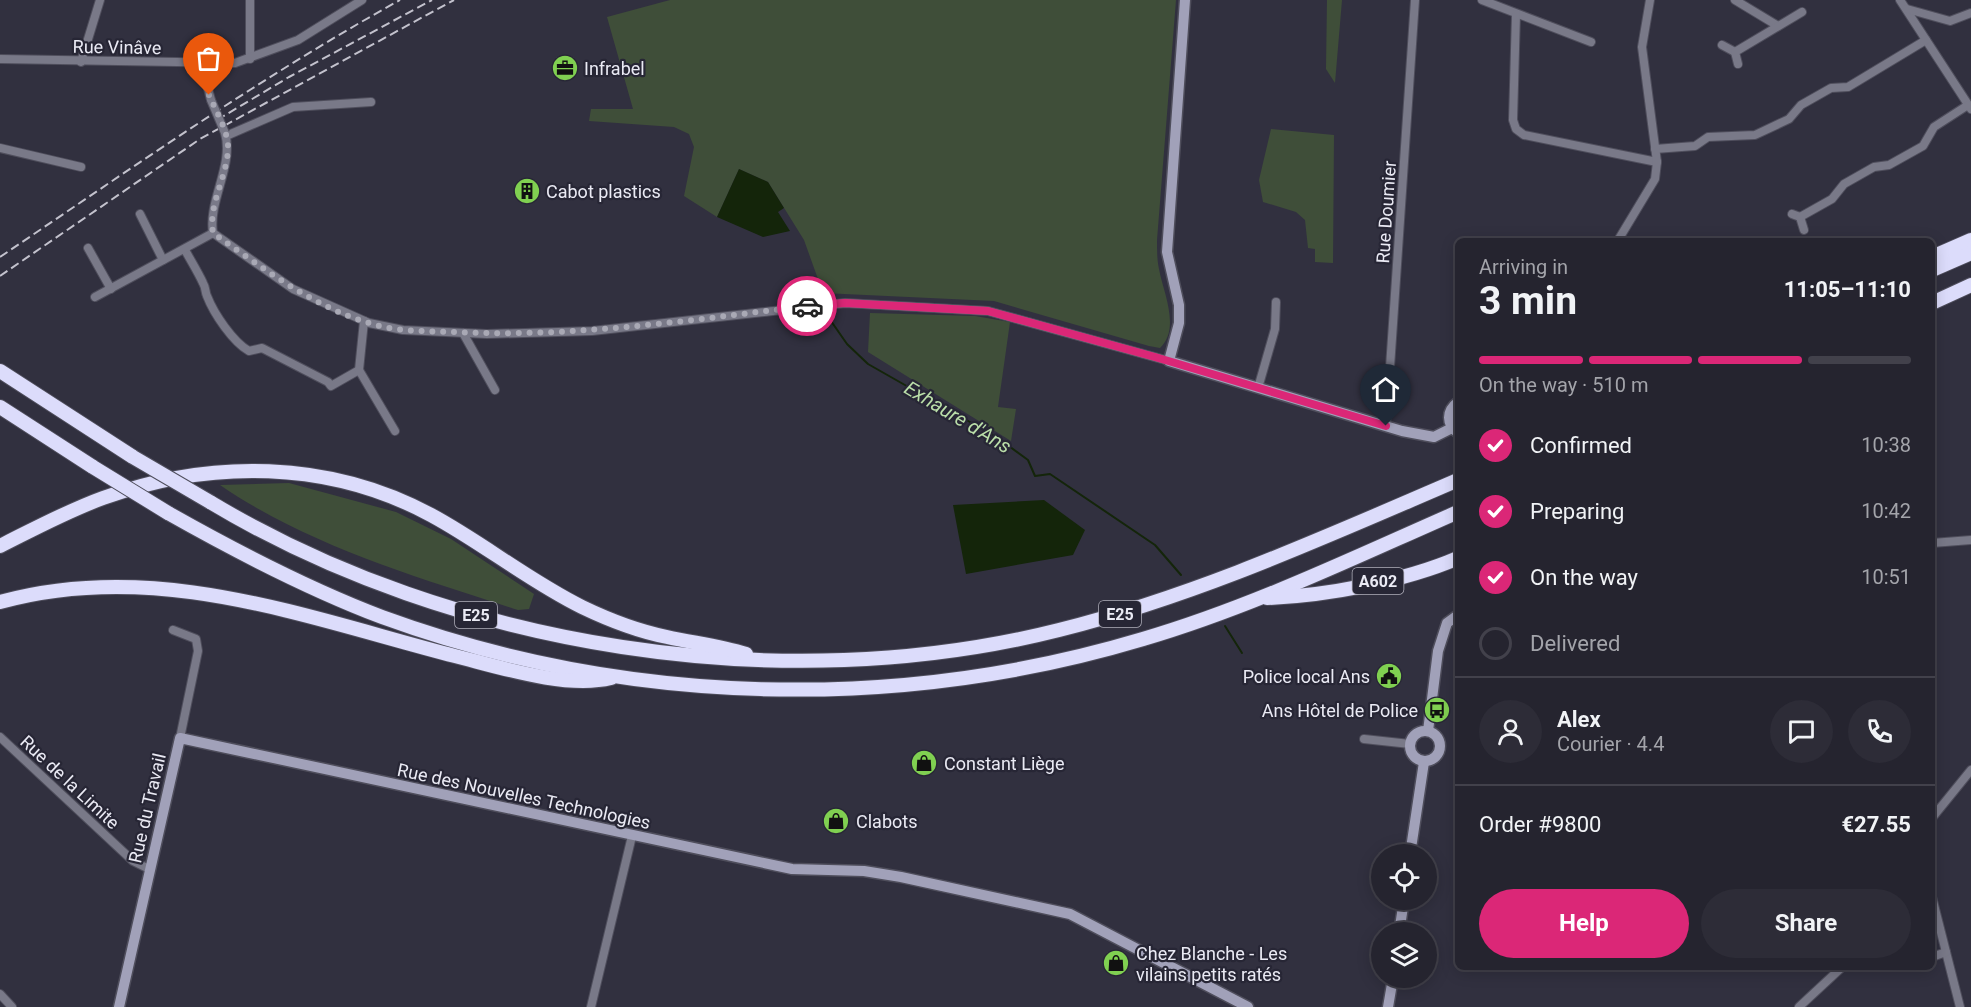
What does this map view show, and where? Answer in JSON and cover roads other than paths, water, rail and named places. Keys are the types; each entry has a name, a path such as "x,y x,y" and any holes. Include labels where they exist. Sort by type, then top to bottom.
{"highway":[{"path":"1935,255 1971,240"},
{"path":"1935,269 1971,253"},
{"path":"1935,302 1971,285"},
{"name":"E25","path":"0,371 133,457 210,502 297,548 370,581 503,623 638,650 763,660 906,655 991,644 1056,631 1163,601 1239,573 1455,481"},
{"name":"E25","path":"0,407 168,513 251,558 382,617 511,655 619,677 740,690 825,690 950,680 1073,658 1144,639 1257,598 1455,513"},
{"path":"0,546 68,512 153,483 203,473 250,470 314,475 345,481 402,500 463,533 554,592 614,621 666,637 727,648 763,660"},
{"name":"A602","path":"1257,598 1297,597 1412,575 1455,559"},
{"path":"0,602 70,588 159,586 230,598 483,663 550,677 592,683 619,677"}],"street":[{"path":"81,62 100,0"},
{"path":"250,0 250,59"},
{"name":"Rue Vinâve","path":"0,59 208,65 250,59 298,40 362,0"},
{"path":"1168,361 1179,323 1179,304 1167,252 1185,0"},
{"name":"Rue Doumier","path":"1386,426 1415,0"},
{"path":"1482,0 1591,42"},
{"path":"1619,238 1655,179 1657,162 1642,47 1650,0"},
{"path":"1735,0 1778,26"},
{"path":"1792,214 1800,217 1832,200 1844,184 1874,167 1889,165 1923,146 1934,127 1969,107 1900,0"},
{"path":"1907,9 1950,21 1971,13"},
{"path":"1735,52 1802,12"},
{"path":"1516,14 1513,120 1516,129 1524,135 1657,162"},
{"path":"1655,149 1695,146 1708,137 1755,135 1767,131 1789,119 1801,105 1831,88 1848,87 1926,40"},
{"path":"1722,45 1735,52 1738,64"},
{"path":"208,65 207,85 226,135 228,149 216,202 213,233"},
{"path":"226,135 293,107 371,102"},
{"path":"0,148 81,167"},
{"path":"140,214 163,260"},
{"path":"1800,217 1804,230"},
{"path":"95,297 213,233"},
{"path":"213,233 293,290 364,321 403,330 462,333 592,331 845,303 988,311 1168,361 1386,426 1434,437 1455,430 1449,412 1455,405"},
{"path":"88,248 111,289"},
{"path":"185,250 205,286 205,294 218,318 223,321 238,344 249,351 262,348 328,382 331,386 359,370"},
{"path":"1258,388 1275,329 1276,302"},
{"path":"364,321 359,370 395,431"},
{"path":"462,333 495,390"},
{"path":"1935,543 1971,540"},
{"path":"1428,731 1438,651 1447,623 1455,617"},
{"name":"Rue du Travail","path":"119,1007 198,651 196,639 173,630"},
{"path":"1428,731 1438,737 1441,747 1434,759 1424,762 1413,755 1410,744 1417,733 1428,731"},
{"name":"Rue de la Limite","path":"0,737 133,861 149,869"},
{"name":"Rue des Nouvelles Technologies","path":"180,738 792,869 864,871 908,878 1070,914 1248,1007"},
{"path":"1364,739 1410,744"},
{"path":"1412,844 1424,762"},
{"path":"1935,814 1971,770"},
{"path":"591,1007 632,836"},
{"path":"1935,909 1960,1007"},
{"path":"1935,956 1946,952"},
{"path":"1799,1007 1839,970"},
{"path":"1389,1007 1392,988"},
{"path":"0,994 12,1007"}],"waterway":[{"name":"Exhaure d'Ans","path":"824,311 847,344 868,364 998,438 1028,460 1035,476 1050,474 1155,545 1181,575"},
{"name":"Exhaure d'Ans","path":"1225,626 1242,653"}],"railway":[{"path":"0,257 247,92 400,0"},
{"path":"217,120 289,77 432,0"},
{"path":"0,276 200,139 454,0"}],"place":[{"name":"Infrabel","path":"565,68"},
{"name":"Cabot plastics","path":"527,191"},
{"name":"Police local Ans","path":"1389,676"},
{"name":"Ans Hôtel de Police","path":"1437,710"},
{"name":"Constant Liège","path":"924,763"},
{"name":"Clabots","path":"836,821"},
{"name":"Chez Blanche - Les vilains petits ratés","path":"1116,963"}]}
